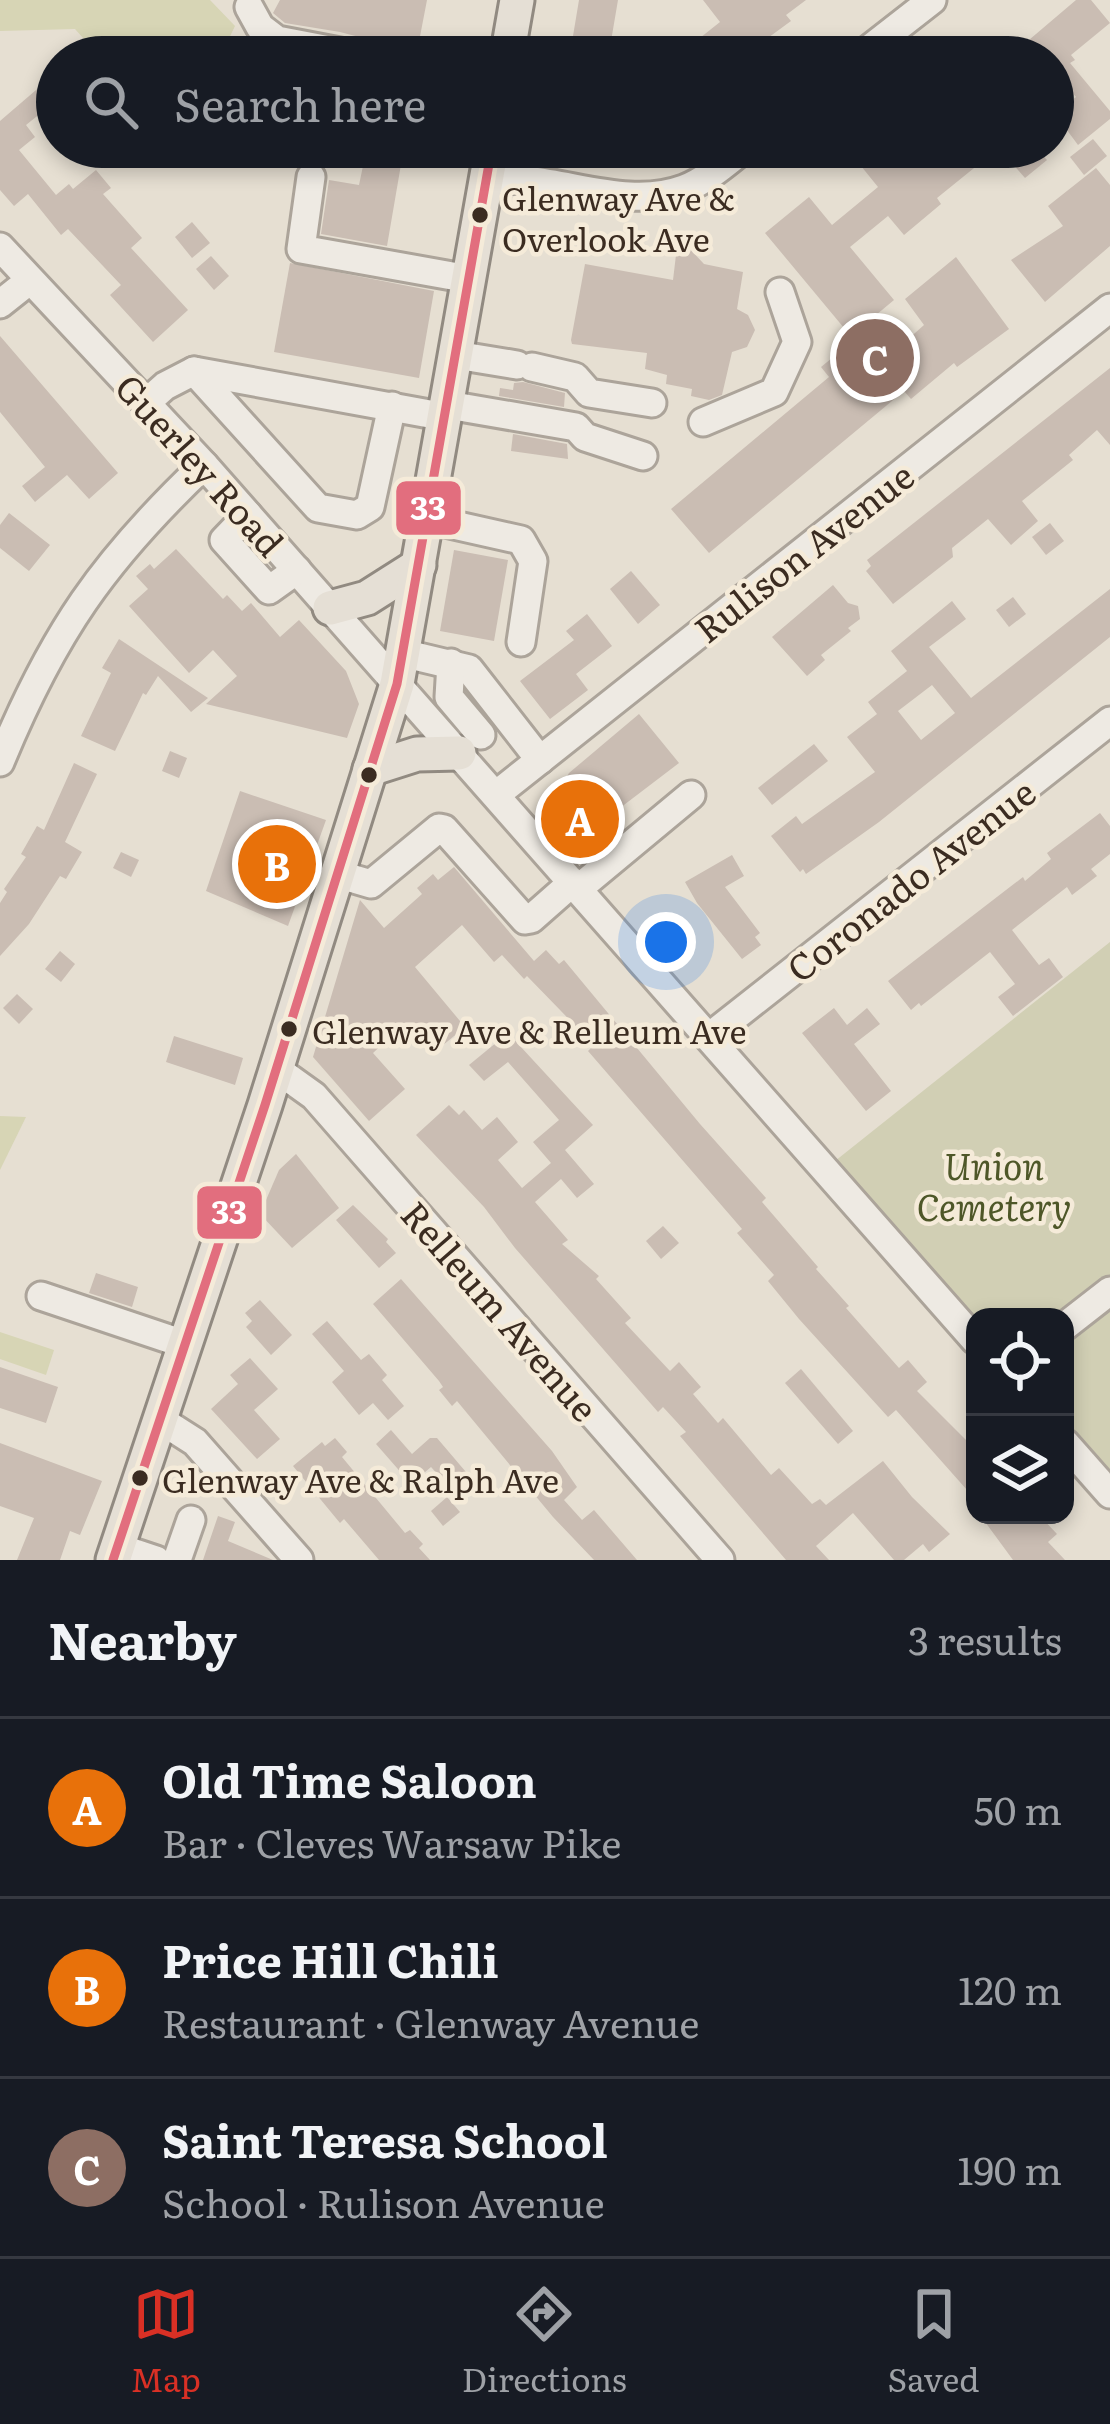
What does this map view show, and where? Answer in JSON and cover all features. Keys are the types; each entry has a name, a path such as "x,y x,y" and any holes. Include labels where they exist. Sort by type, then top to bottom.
{"main road":[{"path":"511,36 517,0"},
{"path":"115,1554 400,669 490,168"},
{"path":"330,608 368,598 419,565"},
{"path":"370,770 416,754 470,744"}],"street":[{"path":"887,36 932,0"},
{"path":"249,7 260,27 272,36"},
{"path":"498,168 515,177 629,195 662,195 719,168"},
{"path":"311,177 301,249 470,279"},
{"name":"Guerley Road","path":"0,248 147,402 330,608 400,669 470,744"},
{"path":"0,304 28,281"},
{"path":"703,422 774,392 797,342 780,292"},
{"name":"Rulison Avenue","path":"496,794 1110,308"},
{"path":"456,355 575,376 589,393 652,403"},
{"path":"194,371 319,508 357,515 370,507 392,406"},
{"path":"147,402 164,386 194,371 392,406 576,427 585,437 643,456"},
{"path":"0,762 50,651 84,597 130,539 204,465"},
{"path":"248,515 224,540 268,590 296,570"},
{"path":"428,519 521,540 533,561 521,642"},
{"path":"242,560 268,537"},
{"path":"400,669 451,663 469,669 540,760"},
{"path":"451,663 449,697 496,794 966,1330"},
{"path":"470,744 506,713"},
{"name":"Coronado Avenue","path":"709,1037 1110,721"},
{"path":"337,874 370,884 439,828 444,829 525,920 531,919 691,795"},
{"name":"Relleum Avenue","path":"275,1068 314,1096 720,1560"},
{"path":"1074,1319 1110,1291"},
{"path":"40,1296 184,1344"},
{"path":"159,1419 195,1442 299,1560"},
{"path":"1074,1453 1110,1494"},
{"path":"177,1560 191,1520"},
{"path":"115,1554 156,1560"}],"shaded area":[{"path":"0,0 210,0 235,26 230,36 81,36 75,29 0,31"},
{"path":"0,1116 26,1117 0,1170"},
{"path":"0,1332 54,1350 46,1375 0,1359"}],"green space":[{"name":"Union Cemetery","path":"1110,942 1110,1494 1074,1453 1074,1308 966,1308 966,1330 825,1169"}],"building":[{"path":"280,0 427,0 420,36 355,36 285,23 273,13"},
{"path":"579,0 618,0 612,36 573,36"},
{"path":"703,0 806,0 786,15 791,21 771,36 702,36 720,22"},
{"path":"1076,0 1091,0 1110,23 1074,53 1074,36 1034,36"},
{"path":"1074,68 1110,111 1110,119 1078,145 1074,140"},
{"path":"36,90 36,117 26,125 35,137 19,150 56,195 69,184 73,189 96,170 111,188 103,194 142,238 131,248 188,310 153,342 110,295 121,285 68,229 61,235 28,194 14,206 0,190 0,121"},
{"path":"1093,139 1107,156 1084,175 1074,154"},
{"path":"363,168 400,168 387,246 321,234 329,180 359,185"},
{"path":"863,168 974,168 937,198 941,204 904,235 888,216 850,247 894,300 870,320 889,346 906,341 924,325 905,299 956,257 1009,329 957,367 954,363 911,399 904,391 709,553 671,509 829,377 821,367 854,340 765,233 809,197 832,225 878,187"},
{"path":"1016,168 1037,168 1025,178"},
{"path":"1096,168 1110,185 1110,246 1045,302 1011,260 1063,226 1048,206"},
{"path":"192,222 210,243 192,258 175,237"},
{"path":"687,246 704,264 743,272 737,309 748,315 755,330 747,347 732,352 722,395 709,400 691,396 692,389 666,384 667,375 645,369 647,353 572,344 571,340 585,264 673,280 676,255"},
{"path":"211,256 229,276 214,290 196,269"},
{"path":"290,263 434,291 419,378 274,352"},
{"path":"0,336 118,473 89,499 67,475 35,502 22,486 45,467 0,412"},
{"path":"1110,368 1110,445 1097,430 1069,455 1073,460 1022,501 1038,521 1011,545 988,519 952,548 953,557 893,604 866,571 871,566 867,560"},
{"path":"514,383 565,393 564,407 499,396 500,388 513,390"},
{"path":"513,434 567,444 568,459 511,451"},
{"path":"9,513 50,545 29,571 0,548 0,525"},
{"path":"1050,523 1064,541 1046,555 1032,537"},
{"path":"176,549 223,599 227,595 242,611 251,603 280,637 299,620 346,671 359,704 347,738 206,704 237,676 213,650 189,673 129,606 148,589 136,576 150,564 154,569"},
{"path":"454,550 508,560 494,641 440,631"},
{"path":"631,571 660,605 638,624 610,589"},
{"path":"833,585 848,603 858,606 860,619 821,655 825,660 807,676 772,637"},
{"path":"1110,589 1110,637 879,822 806,874 803,869 800,872 771,836 796,816 802,824 875,772 847,737 877,714 868,702 907,671 891,651 952,601 966,619 929,647 971,698","holes":["932,685 955,713 921,740 898,711"]},
{"path":"1013,597 1026,614 1009,627 996,610"},
{"path":"587,614 612,646 576,674 588,690 550,719 520,681 574,640 566,631"},
{"path":"119,639 208,698 191,712 158,676 143,693 115,751 81,736 111,673 102,668"},
{"path":"639,714 679,763 574,843 551,802 569,773"},
{"path":"814,744 828,761 772,805 758,788"},
{"path":"170,751 187,758 179,778 162,771"},
{"path":"74,763 97,774 65,842 82,852 66,879 60,876 29,924 0,956 4,889 26,857 21,854 37,826 44,830"},
{"path":"240,791 326,820 288,926 206,891"},
{"path":"1100,813 1110,826 1110,854 1091,869 1097,876 1072,895 1067,887 1012,930 1039,965 1049,958 1063,977 1013,1016 998,997 1015,984 990,952 911,1010 888,981 1023,877 1025,881 1051,859 1047,853"},
{"path":"121,852 139,860 131,877 113,868"},
{"path":"732,855 744,876 725,887 760,933 755,937 761,945 742,959 685,882"},
{"path":"454,867 534,961 546,950 559,964 564,960 766,1198 762,1202 849,1306 846,1308 899,1368 908,1360 927,1382 917,1391 966,1440 966,1489 896,1410 888,1417 799,1319 768,1281 774,1275 737,1233 742,1229 588,1051 594,1045 527,976 524,979 502,955 494,962 462,925 415,967 465,1027 431,1055 405,1023 373,1053 405,1089 369,1121 313,1057 360,900 384,928 422,894 417,888 433,874 438,880"},
{"path":"60,951 75,964 61,982 45,969"},
{"path":"17,994 33,1009 19,1024 3,1008"},
{"path":"834,1008 847,1025 867,1008 880,1024 854,1044 891,1091 866,1111 802,1033"},
{"path":"508,1033 593,1125 565,1150 594,1184 577,1198 561,1179 535,1202 568,1240 562,1244 599,1276 596,1279 631,1318 625,1323 670,1371 679,1362 701,1387 693,1394 718,1423 723,1418 771,1475 779,1468 812,1504 820,1499 826,1505 883,1461 950,1534 929,1552 923,1544 904,1560 894,1560 853,1513 816,1546 829,1560 786,1560 680,1436 686,1432 663,1407 658,1412 484,1207 416,1135 449,1105 459,1115 464,1110 482,1130 497,1117 518,1142 498,1160 522,1188 551,1163 533,1142 559,1120 508,1062 484,1081 469,1065"},
{"path":"174,1036 243,1058 235,1085 166,1062"},
{"path":"296,1154 339,1208 292,1248 260,1214 279,1170"},
{"path":"353,1205 396,1253 379,1268 336,1220"},
{"path":"663,1226 679,1243 661,1259 646,1241"},
{"path":"96,1273 138,1287 132,1307 89,1293"},
{"path":"401,1279 552,1451 577,1487 564,1500 582,1520 594,1510 637,1560 594,1560 457,1401 452,1406 439,1390 443,1387 439,1381 373,1304"},
{"path":"260,1300 292,1335 271,1355 246,1327 252,1321 245,1313"},
{"path":"327,1321 361,1360 369,1354 387,1375 382,1380 404,1406 388,1420 373,1403 359,1415 332,1382 344,1371 312,1334"},
{"path":"250,1358 278,1389 254,1410 280,1439 257,1459 211,1409 238,1384 230,1375"},
{"path":"0,1367 58,1387 46,1423 0,1408"},
{"path":"801,1369 853,1431 838,1444 785,1383"},
{"path":"391,1430 412,1454 430,1438 437,1438 477,1485 460,1499 431,1467 411,1484 376,1444"},
{"path":"335,1438 347,1452 342,1457 405,1533 410,1530 423,1544 419,1548 430,1560 379,1560 344,1519 340,1523 293,1466 322,1442 325,1446"},
{"path":"0,1443 102,1481 80,1535 70,1531 60,1560 17,1560 34,1518 0,1506"},
{"path":"447,1497 460,1512 443,1526 431,1511"},
{"path":"218,1516 235,1522 228,1541 273,1560 203,1560"},
{"path":"987,1524 1048,1524 1057,1534 1048,1542 1065,1560 1013,1560"}],"transit line":[{"name":"33","path":"113,1560 265,1105 397,684 488,168"}],"place":[{"name":"Glenway Ave & Overlook Ave","path":"480,215"},
{"name":"Saint Teresa School","path":"875,358"},
{"name":"Old Time Saloon","path":"580,819"},
{"name":"Price Hill Chili","path":"277,864"},
{"name":"Glenway Ave & Relleum Ave","path":"289,1029"},
{"name":"Glenway Ave & Ralph Ave","path":"140,1478"}]}
